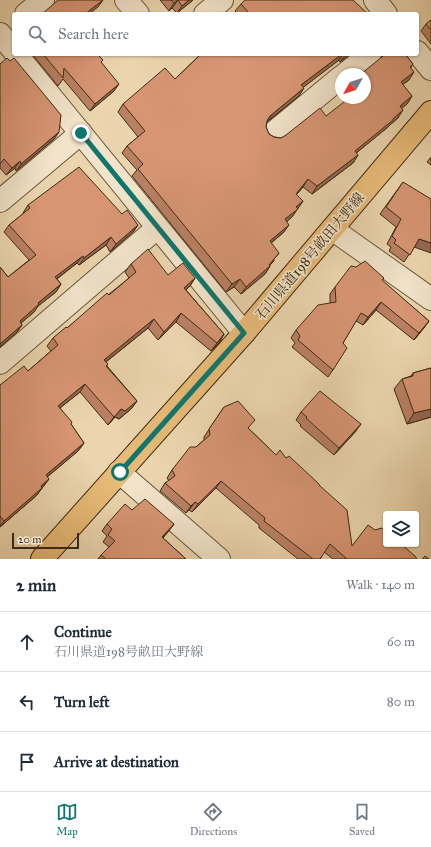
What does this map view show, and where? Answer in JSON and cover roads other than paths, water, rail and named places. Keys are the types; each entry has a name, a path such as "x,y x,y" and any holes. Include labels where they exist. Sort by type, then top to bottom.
{"main road":[{"name":"石川県道198号畝田大野線","path":"42,559 244,333 431,112"}],"street":[{"path":"28,12 43,0"},
{"path":"126,0 136,12"},
{"path":"207,12 222,0"},
{"path":"375,0 384,12"},
{"path":"419,54 431,69"},
{"path":"18,56 244,333"},
{"path":"352,68 368,56"},
{"path":"273,133 335,82"},
{"path":"0,201 81,133"},
{"path":"0,364 157,228"},
{"path":"332,229 431,299"},
{"path":"120,472 219,559"}]}
